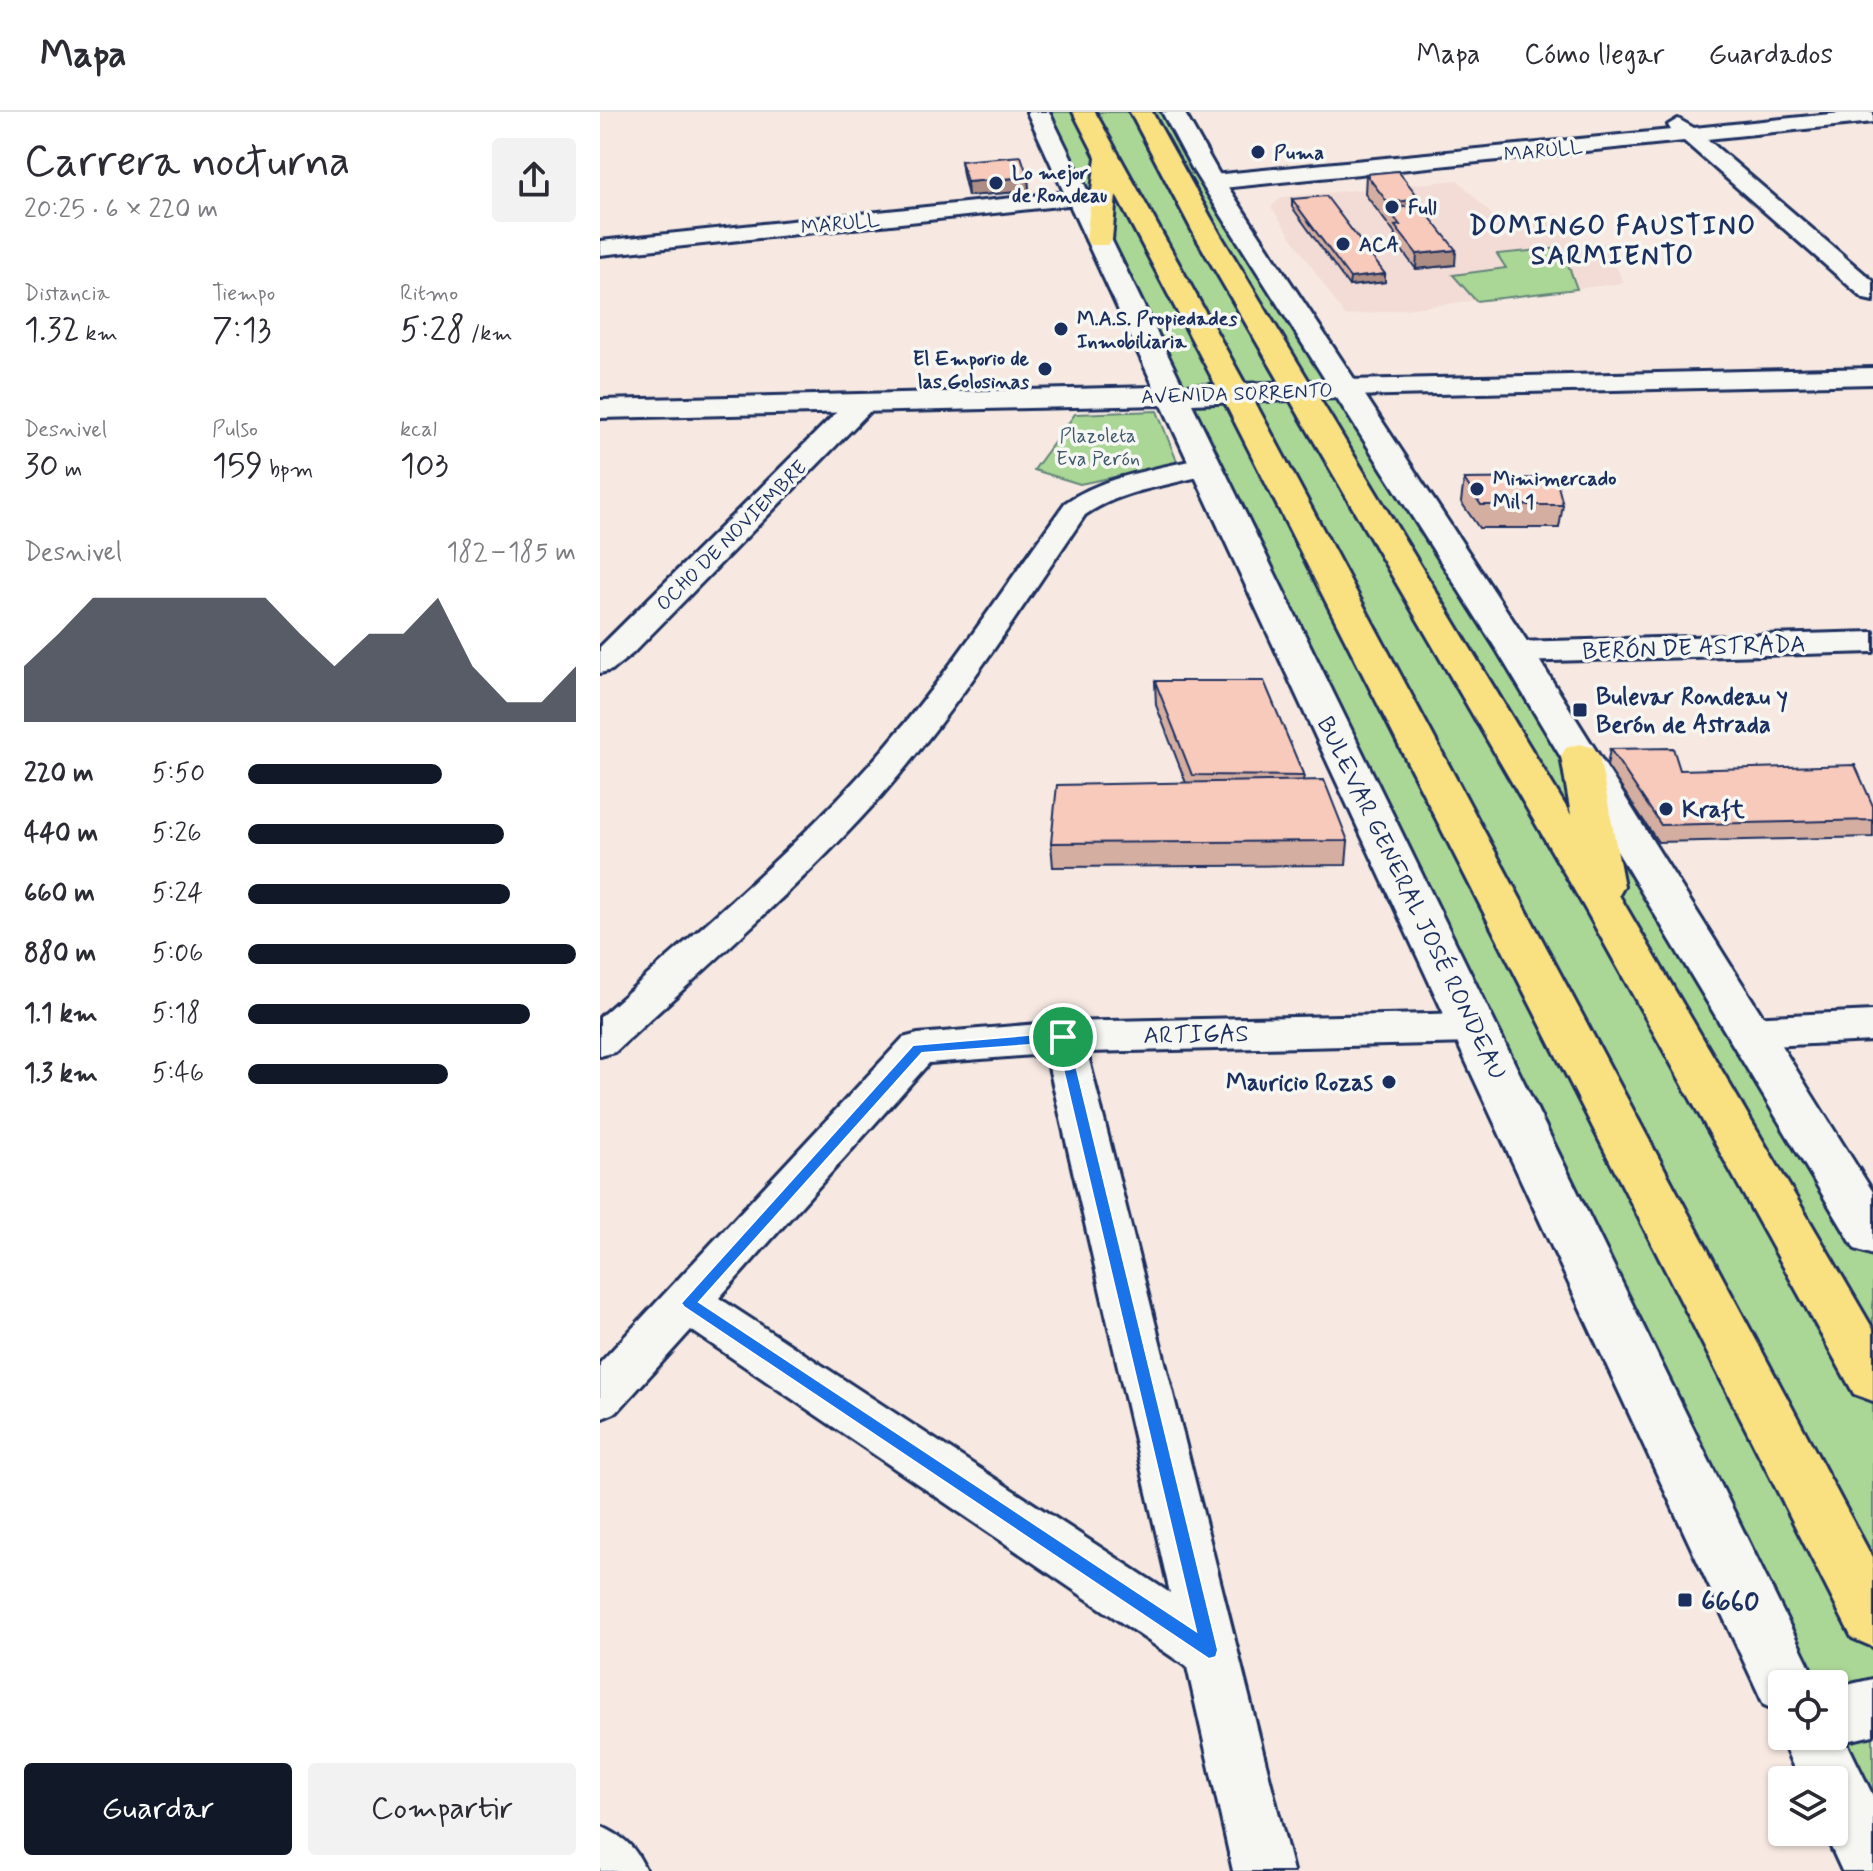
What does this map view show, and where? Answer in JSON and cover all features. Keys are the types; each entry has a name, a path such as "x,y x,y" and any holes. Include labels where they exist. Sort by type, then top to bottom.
{"main road":[{"name":"BULEVAR GENERAL JOSÉ RONDEAU","path":"1038,112 1779,1670"},
{"path":"1084,112 1235,393 1873,1618"},
{"path":"1141,112 1297,390 1608,912 1873,1378"},
{"path":"1173,112 1209,177 1516,652 1873,1235"},
{"path":"1099,240 1108,157"},
{"path":"1207,234 1209,177"},
{"name":"AVENIDA SORRENTO","path":"600,409 860,405 1348,388"},
{"path":"1580,756 1608,912"},
{"path":"1848,1814 1873,1866"}],"street":[{"path":"1662,112 1873,294"},
{"name":"MARULL","path":"1209,177 1873,116"},
{"name":"MARULL","path":"600,248 1079,198"},
{"name":"AVENIDA SORRENTO","path":"1348,388 1873,376"},
{"name":"OCHO DE NOVIEMBRE","path":"607,652 860,405"},
{"path":"600,1041 869,787 932,711 1075,509 1091,496 1177,477 1206,466"},
{"name":"BERÓN DE ASTRADA","path":"1516,652 1873,642"},
{"path":"1748,1032 1873,1026"},
{"name":"ARTIGAS","path":"689,1303 918,1049 1063,1037 1474,1028"},
{"path":"1063,1037 1263,1871"},
{"path":"600,1397 689,1303 1209,1650"},
{"path":"1848,1713 1873,1707"},
{"path":"600,1856 616,1871"}],"shaded area":[{"path":"1458,180 1498,221 1556,214 1581,246 1604,243 1624,283 1345,316 1271,207 1282,197"}],"green space":[{"path":"1038,112 1173,112 1873,1235 1873,1866 1848,1811 1848,1766 1834,1766 1834,1750 1848,1750 1848,1670 1779,1670"},
{"path":"1562,248 1577,289 1476,301 1453,275 1506,268 1497,254"},
{"name":"Plazoleta Eva Perón","path":"1157,411 1178,464 1080,484 1034,470 1075,414"}],"building":[{"path":"1021,156 1028,177 967,182 961,161"},
{"path":"1398,171 1420,199 1388,203 1366,174"},
{"path":"1326,196 1385,274 1350,278 1292,199"},
{"path":"1420,205 1456,250 1417,254 1395,226 1400,225 1388,209"},
{"path":"1556,478 1563,505 1481,505 1464,479"},
{"path":"1155,681 1264,681 1304,776 1192,775"},
{"path":"1673,748 1680,770 1855,765 1873,806 1873,820 1661,825 1610,749"},
{"path":"1324,780 1348,841 1051,843 1057,785"}],"place":[{"name":"Puma","path":"1258,152"},
{"name":"Lo mejor de Rondeau","path":"996,183"},
{"name":"Full","path":"1392,207"},
{"name":"ACA","path":"1343,244"},
{"name":"M.A.S. Propiedades Inmobiliaria","path":"1061,329"},
{"name":"El Emporio de las Golosinas","path":"1045,369"},
{"name":"Mimimercado Mil 1","path":"1477,489"},
{"name":"Bulevar Rondeau y Berón de Astrada","path":"1580,710"},
{"name":"Kraft","path":"1666,809"},
{"name":"Mauricio Rozas","path":"1389,1082"},
{"name":"6660","path":"1685,1600"}],"district":[{"name":"DOMINGO FAUSTINO SARMIENTO","path":"1613,240"}],"route":[{"path":"1063,1037 1209,1650 689,1303 918,1049 1063,1037"}]}
